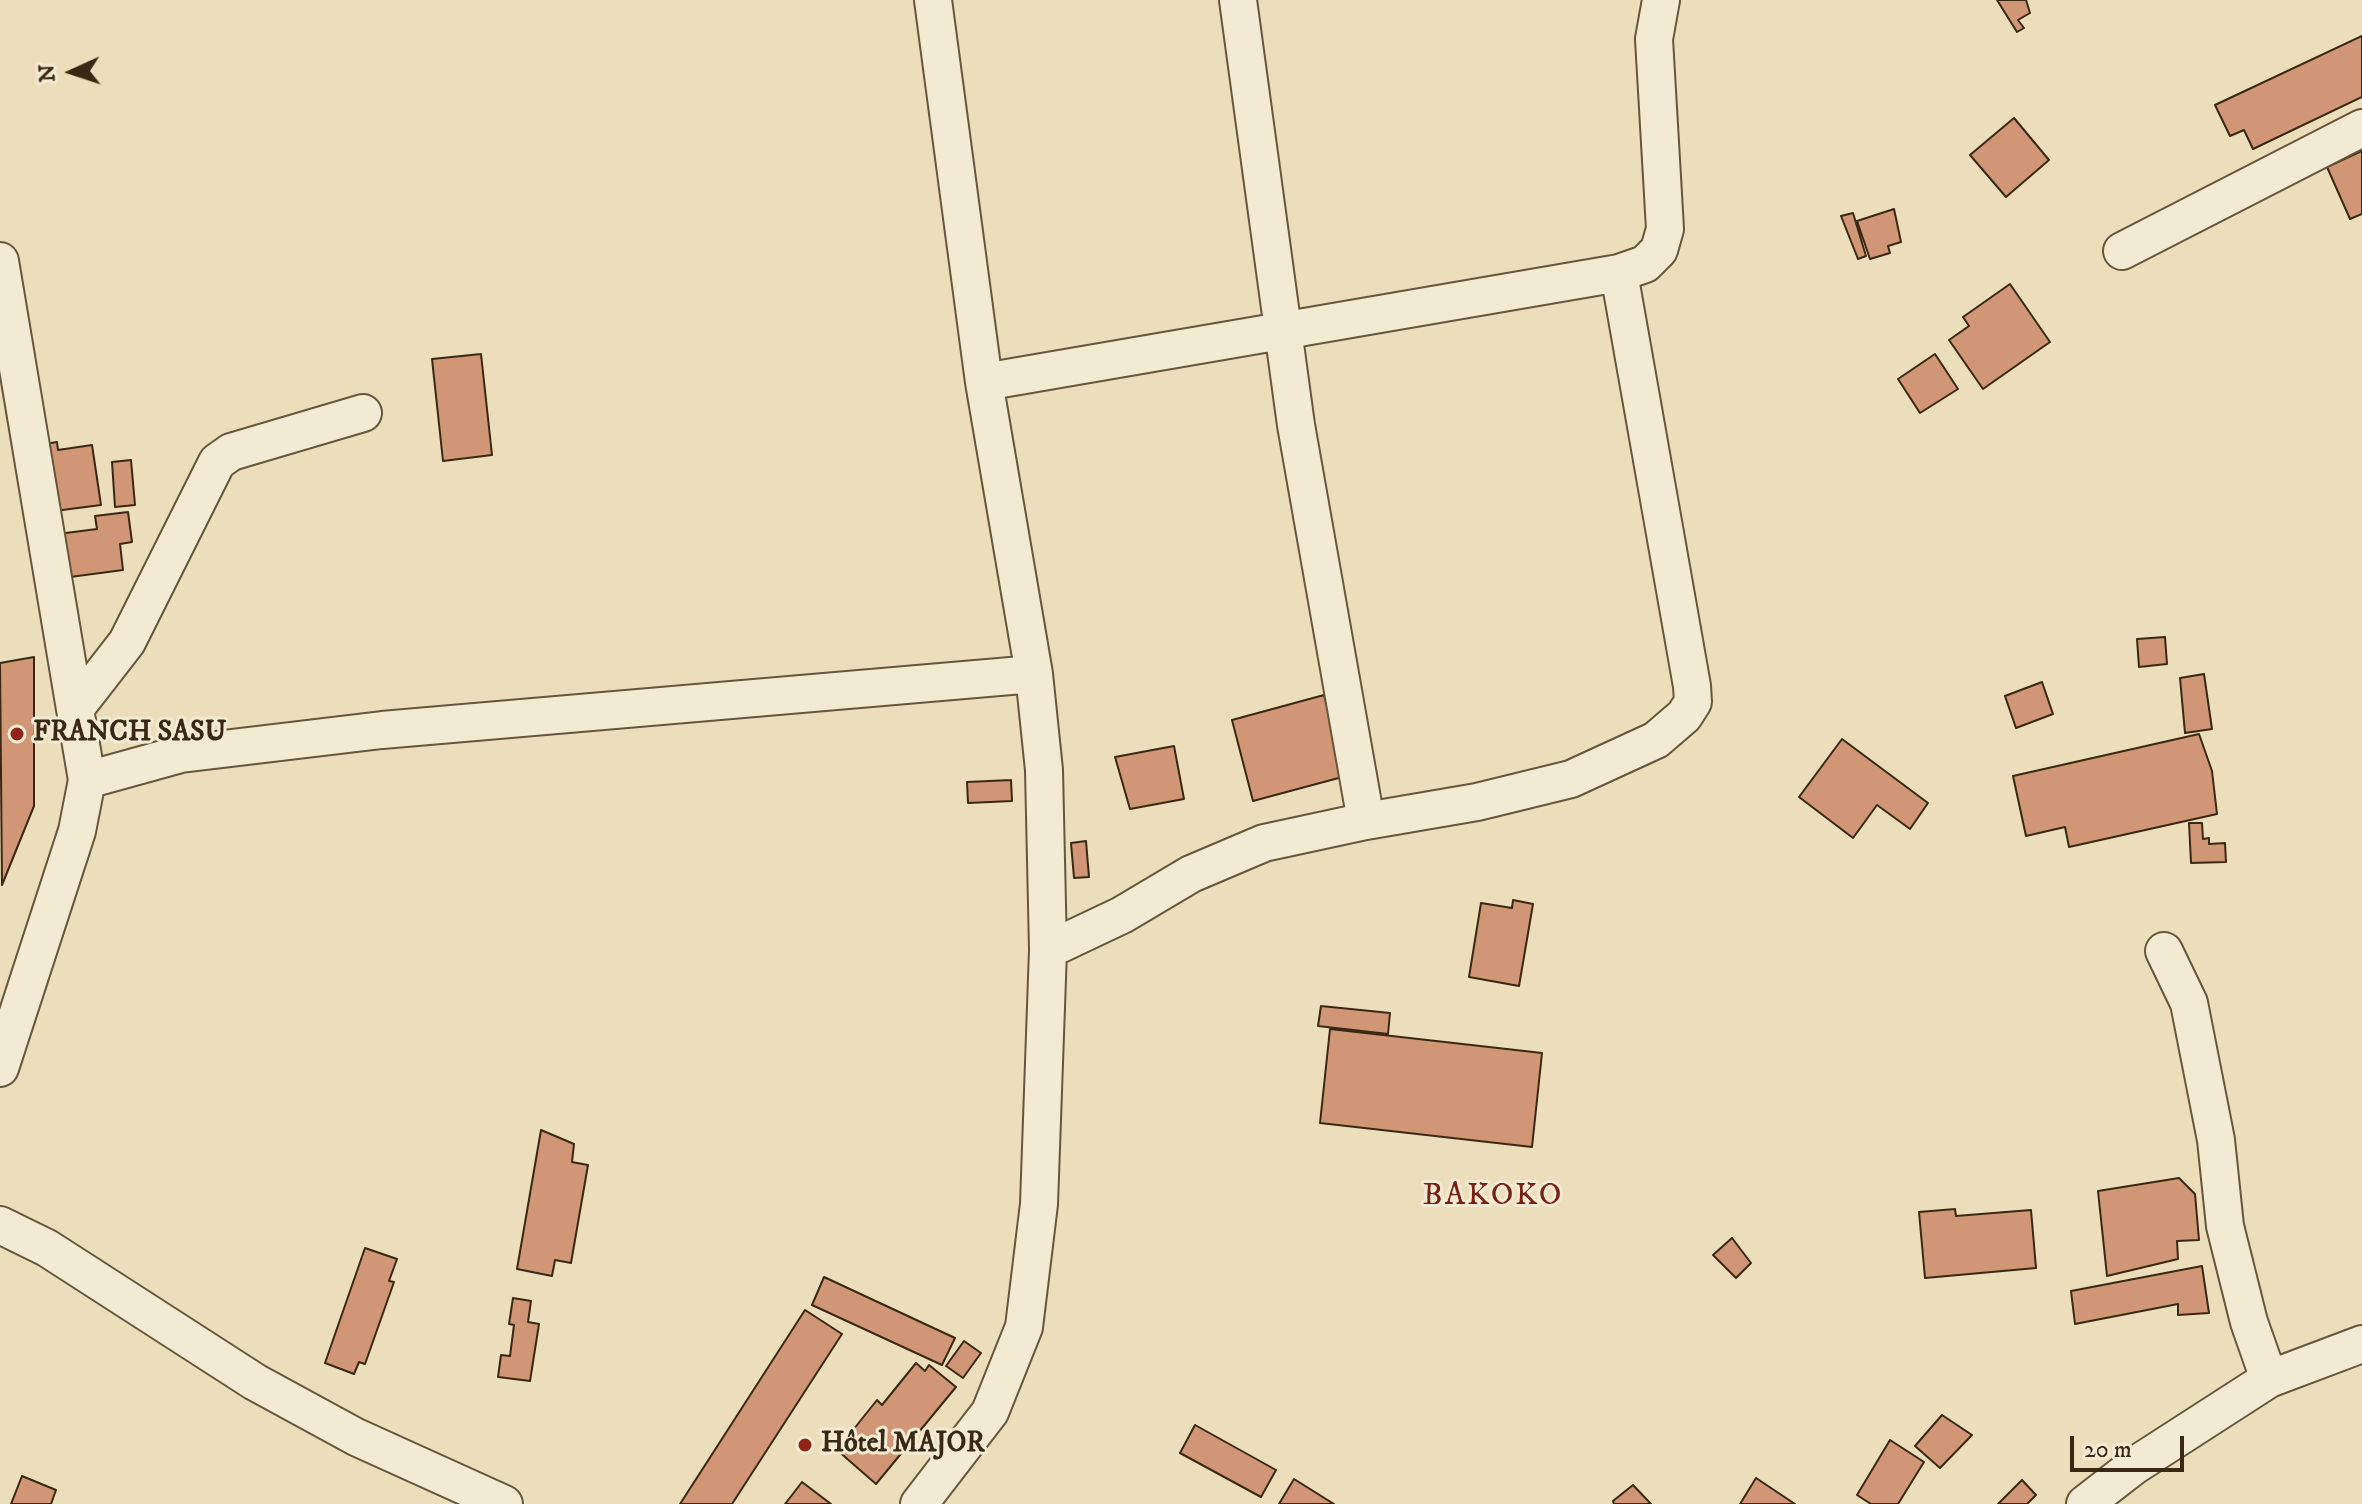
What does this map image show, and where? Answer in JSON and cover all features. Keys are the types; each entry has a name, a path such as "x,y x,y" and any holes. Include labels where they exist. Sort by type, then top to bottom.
{"street":[{"path":"919,1504 990,1412 1024,1327 1039,1204 1048,950 1044,770 1034,674 984,382 933,0"},
{"path":"1238,0 1282,332 1366,821"},
{"path":"984,382 1619,273 1645,264 1659,250 1665,229 1654,39 1661,0"},
{"path":"2122,251 2362,128"},
{"path":"0,261 12,318 87,780 77,831 0,1068"},
{"path":"1048,950 1122,915 1191,874 1264,843 1477,802 1571,779 1656,740 1684,716 1693,702 1619,273"},
{"path":"75,709 127,642 217,462 231,452 363,413"},
{"path":"87,780 181,754 382,730 1034,674"},
{"path":"2164,951 2189,1003 2212,1112 2225,1226 2249,1322 2269,1379"},
{"path":"0,1225 47,1248 255,1382 356,1437 504,1504"},
{"path":"2085,1504 2134,1466 2269,1379 2362,1344"}],"building":[{"path":"1997,0 2026,0 2030,13 2018,20 2024,28 2017,32"},
{"path":"2362,36 2362,97 2253,149 2244,130 2230,136 2215,105"},
{"path":"2014,118 2049,160 2006,197 1970,155"},
{"path":"2362,151 2362,214 2350,219 2327,167"},
{"path":"1894,209 1901,242 1888,246 1890,253 1870,259 1857,221"},
{"path":"1853,213 1866,256 1858,259 1841,216"},
{"path":"2010,284 2050,342 1983,389 1949,340 1969,326 1963,317"},
{"path":"481,354 492,455 443,461 432,359"},
{"path":"1935,354 1958,389 1920,413 1898,379"},
{"path":"57,442 58,450 92,445 101,505 47,512 38,445"},
{"path":"131,460 135,505 115,507 112,462"},
{"path":"128,512 132,542 120,544 123,570 55,579 50,535 97,529 95,516"},
{"path":"2165,637 2167,664 2139,667 2137,639"},
{"name":"FRANCH SASU","path":"34,657 34,806 2,885 0,663"},
{"path":"2204,674 2212,729 2185,733 2180,678"},
{"path":"2042,682 2053,714 2016,728 2005,696"},
{"path":"1324,695 1346,776 1253,801 1232,720"},
{"path":"2199,734 2212,771 2217,814 2069,847 2065,827 2026,836 2013,776"},
{"path":"1842,739 1928,803 1910,829 1877,805 1853,838 1799,797"},
{"path":"1174,746 1184,799 1130,809 1115,757"},
{"path":"1011,780 1012,801 968,803 967,782"},
{"path":"2189,823 2202,823 2203,839 2209,838 2209,844 2225,843 2226,862 2191,863"},
{"path":"1086,841 1089,877 1074,878 1071,843"},
{"path":"1513,900 1533,904 1519,986 1469,977 1481,903 1512,908"},
{"path":"1321,1006 1390,1013 1388,1034 1318,1026"},
{"path":"1330,1029 1542,1053 1532,1147 1320,1123"},
{"path":"541,1130 574,1144 572,1162 588,1165 571,1263 555,1260 552,1276 517,1269"},
{"path":"2179,1178 2195,1194 2199,1240 2177,1241 2178,1259 2107,1276 2098,1191"},
{"path":"1955,1209 1956,1216 2031,1210 2036,1268 1925,1278 1919,1212"},
{"path":"1732,1238 1751,1263 1736,1278 1713,1255"},
{"path":"365,1248 397,1259 389,1281 394,1282 365,1364 359,1362 354,1374 325,1363"},
{"path":"2202,1266 2209,1313 2178,1315 2178,1304 2075,1324 2071,1291"},
{"path":"824,1277 955,1338 942,1365 812,1305"},
{"path":"513,1298 531,1301 528,1322 539,1324 530,1381 498,1377 501,1355 510,1356 514,1325 509,1324"},
{"path":"805,1310 842,1334 732,1504 680,1504"},
{"path":"964,1341 981,1353 963,1378 946,1366"},
{"path":"916,1363 925,1371 929,1365 956,1387 876,1484 837,1450 877,1400 882,1405"},
{"path":"1942,1415 1972,1435 1940,1468 1915,1446"},
{"path":"1195,1425 1276,1470 1261,1497 1180,1453"},
{"path":"1890,1440 1924,1462 1898,1504 1871,1504 1857,1495"},
{"path":"22,1476 56,1490 51,1504 11,1504"},
{"path":"1756,1478 1795,1504 1740,1504"},
{"path":"1294,1479 1334,1504 1279,1504"},
{"path":"2022,1480 2036,1495 2027,1504 1998,1504"},
{"path":"802,1482 831,1504 785,1504"},
{"path":"1633,1485 1651,1504 1614,1504 1613,1501"}],"place":[{"name":"FRANCH SASU","path":"17,734"},
{"name":"Hôtel MAJOR","path":"805,1445"}],"district":[{"name":"BAKOKO","path":"1493,1197"}]}
